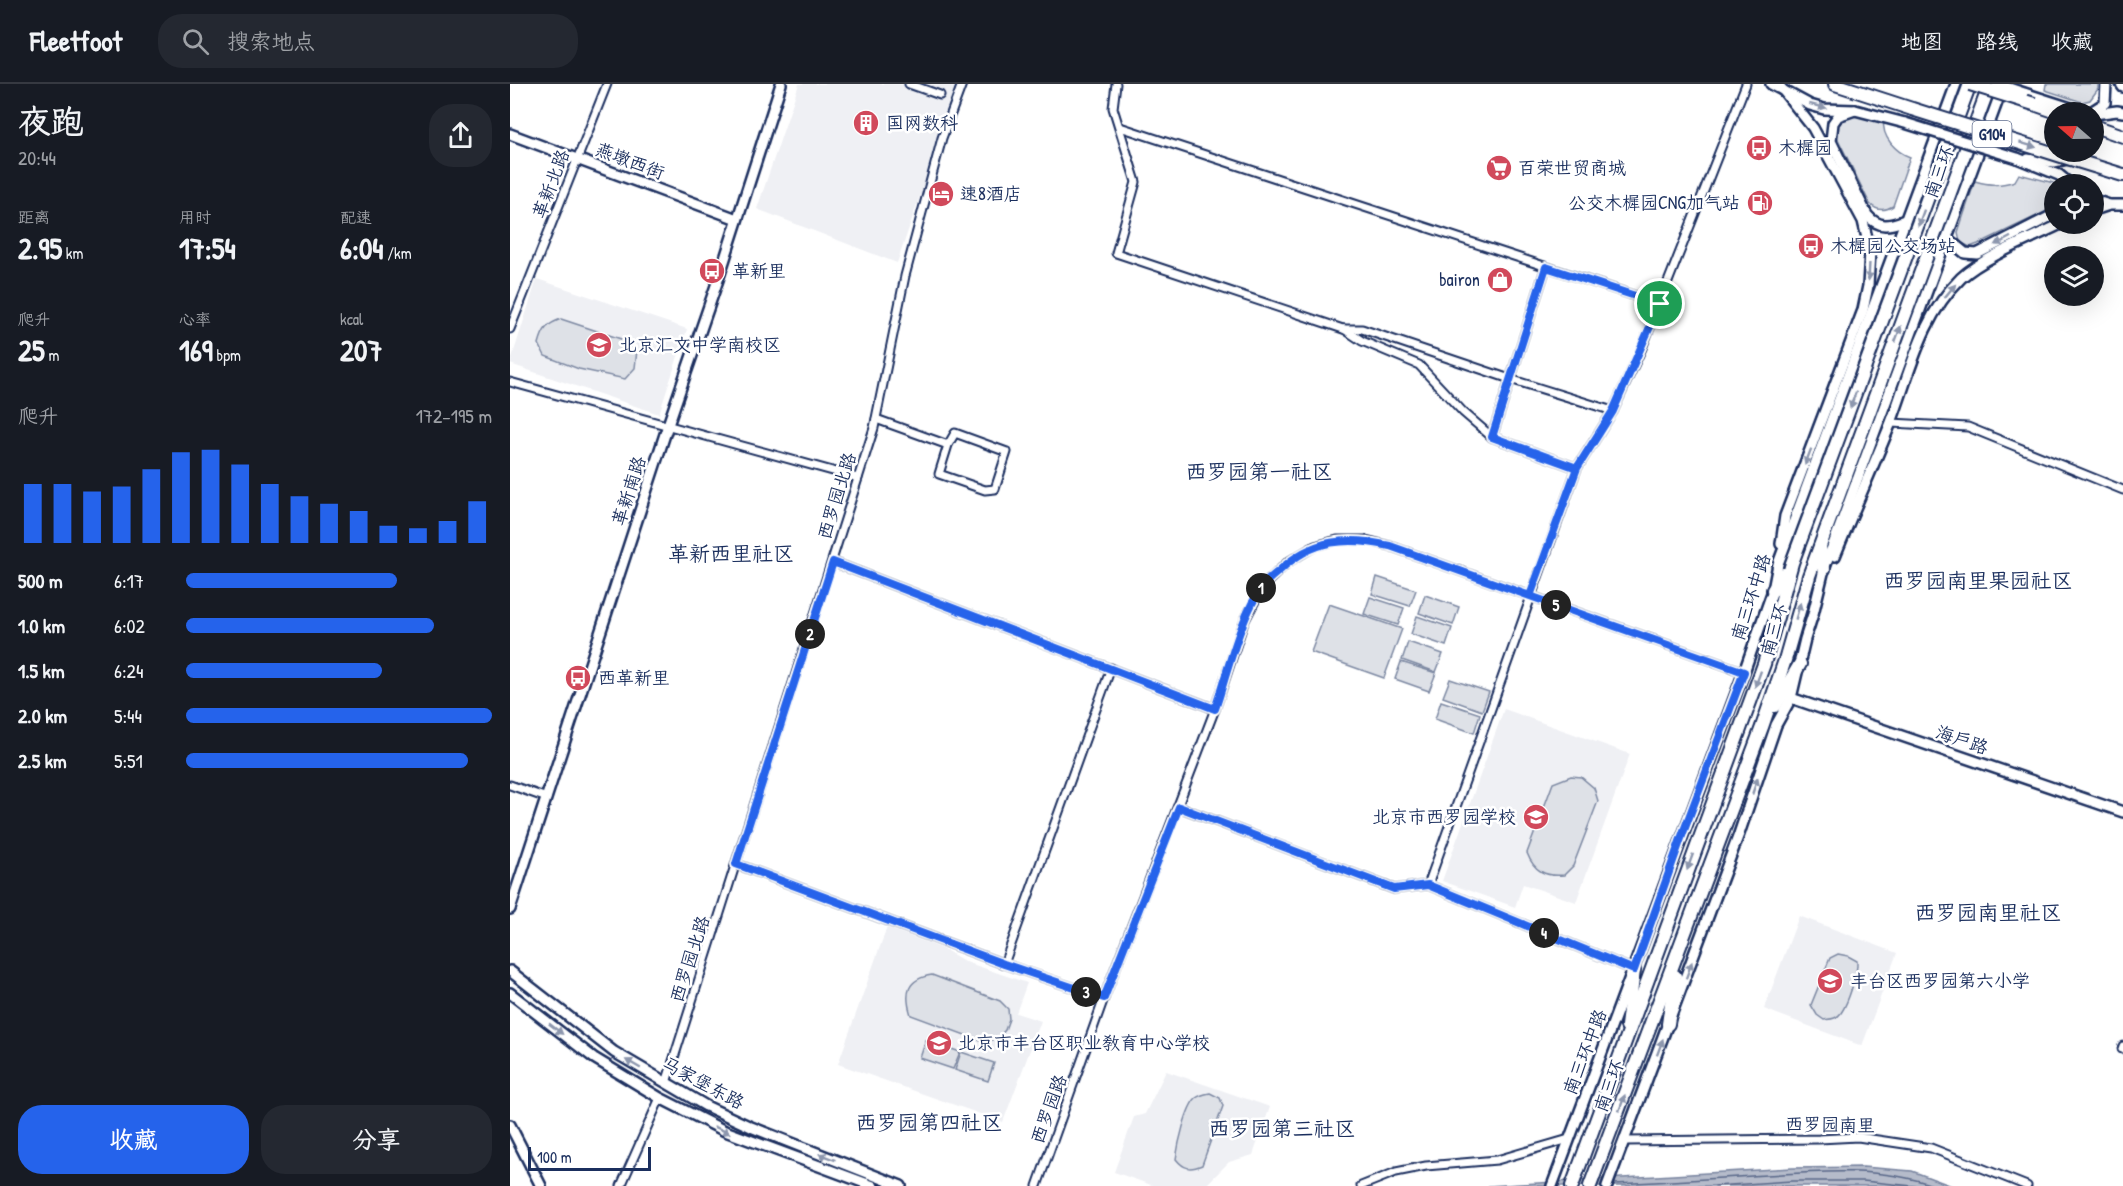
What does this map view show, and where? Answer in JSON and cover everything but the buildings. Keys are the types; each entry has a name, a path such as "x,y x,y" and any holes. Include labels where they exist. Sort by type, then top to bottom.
{"highway":[{"name":"G104","path":"1834,84 2044,151"},
{"name":"G104","path":"1970,84 2044,107"},
{"name":"南三环","path":"1572,1186 1764,664 1792,563 1970,84"},
{"name":"南三环","path":"1590,1186 1762,727 1785,660 1809,576 1990,84"},
{"path":"2104,129 2123,136"},
{"name":"G104","path":"2081,162 2123,175"},
{"path":"1820,546 1824,569"},
{"path":"1773,590 1792,563"},
{"path":"1762,727 1800,664"},
{"path":"1668,1024 1679,948"},
{"path":"1624,1049 1634,970"}],"street":[{"name":"革新北路","path":"510,329 606,84"},
{"name":"革新南路","path":"510,909 781,84"},
{"path":"909,84 940,95"},
{"name":"西罗园北路","path":"666,1083 833,562 876,419 905,276 942,138 962,84"},
{"path":"1116,84 1113,108 1136,182 1116,253 1343,329 1362,341 1419,365 1463,412 1492,437 1577,468"},
{"path":"1428,885 1577,468 1613,411 1660,304 1746,84"},
{"path":"1772,84 1810,105 1824,109 1855,110 1905,123 2016,158 2048,174"},
{"name":"南三环中路","path":"1552,1186 1744,672 1773,590 1778,564 1956,84"},
{"path":"1997,84 2052,102"},
{"path":"1813,614 1824,569 2004,84"},
{"path":"2104,104 2106,84"},
{"path":"1778,564 1785,516 1863,310 1868,286 1870,251 1863,221 1813,128 1781,87"},
{"path":"1855,110 1838,116 1833,123 1831,141 1836,153 1867,215 1873,221 1881,226 1890,226 1905,220"},
{"path":"2104,112 2123,112"},
{"path":"1120,127 1660,304"},
{"name":"燕墩西街","path":"510,134 737,219"},
{"path":"2016,158 2044,161"},
{"path":"2104,203 2123,205"},
{"path":"2104,207 2109,205"},
{"path":"1948,238 1965,253 1977,254 2044,219"},
{"path":"1607,1186 1739,834 1776,726 1791,698 1805,639 1827,575 1890,423 1922,334 1936,307 1962,277 1982,263 2044,232"},
{"path":"1492,437 1546,267"},
{"path":"1343,329 1362,329 1613,411"},
{"path":"510,382 858,478"},
{"path":"876,419 948,445"},
{"path":"1890,423 1968,427 2123,490"},
{"path":"956,433 1007,452 995,489 985,490 939,474 948,445 956,433"},
{"name":"西罗园路","path":"1037,1186 1104,998 1215,709 1244,622 1263,586 1288,562 1315,546 1337,540 1366,540 1390,546 1744,672"},
{"path":"833,562 1215,709"},
{"path":"1004,964 1111,668"},
{"name":"海户路","path":"1791,698 2123,812"},
{"path":"510,785 547,798"},
{"path":"1179,807 1394,889 1428,885 1634,970"},
{"path":"736,864 1004,964 1104,998"},
{"name":"马家堡东路","path":"510,971 614,1052 706,1106 751,1127 901,1186"},
{"name":"马家堡东路","path":"510,993 594,1058 660,1098 725,1131 873,1186"},
{"path":"621,1186 660,1098"},
{"path":"510,1125 541,1186"},
{"name":"西罗园南里","path":"1625,1141 1858,1137 1930,1148 2027,1186"},
{"path":"1360,1186 1396,1172 1426,1166 1497,1160 1569,1139"}],"shaded area":[{"path":"799,84 958,84 897,263 757,209"},
{"path":"2046,84 2098,84 2098,89 2090,100 2082,102 2045,90"},
{"path":"1850,109 1884,120 1887,138 1900,152 1910,157 1893,206 1890,208 1878,209 1870,204 1835,133 1836,121"},
{"path":"2019,174 2044,180 2044,212 1970,247 1960,242 1958,232 1975,181 2004,184 2015,181"},
{"name":"北京汇文中学南校区","path":"537,279 687,329 659,414 510,364"},
{"path":"561,319 627,341 637,350 635,368 625,379 579,369 545,356 539,344 542,334 549,325"},
{"path":"1377,577 1416,590 1410,606 1372,594"},
{"path":"1425,595 1459,607 1453,625 1419,613"},
{"path":"1370,597 1404,608 1398,625 1364,614"},
{"path":"1329,604 1402,629 1384,678 1311,652"},
{"path":"1417,616 1452,628 1446,646 1411,634"},
{"path":"1408,642 1443,654 1436,672 1402,660"},
{"path":"1401,662 1436,673 1429,691 1395,679"},
{"path":"1450,679 1489,692 1482,711 1443,697"},
{"path":"1441,701 1480,714 1474,733 1435,719"},
{"name":"北京市西罗园学校","path":"1504,709 1630,754 1576,902 1523,884 1515,907 1442,881"},
{"path":"1571,776 1581,777 1594,788 1598,801 1573,866 1564,875 1546,874 1533,864 1527,853 1553,783"},
{"name":"丰台区西罗园第六小学","path":"1799,916 1897,953 1862,1046 1764,1009"},
{"name":"北京市丰台区职业教育中心学校","path":"887,927 940,947 966,962 1027,983 1016,1013 1041,1021 1003,1122 838,1064"},
{"path":"1838,954 1857,961 1856,973 1841,1013 1835,1018 1824,1020 1817,1015 1811,1005 1830,958"},
{"path":"932,975 1000,1001 1008,1009 1009,1019 1005,1030 998,1038 984,1042 911,1015 908,1000 910,988 917,980"},
{"path":"926,1040 960,1052 953,1069 920,1058"},
{"path":"961,1052 994,1063 988,1081 955,1070"},
{"path":"1166,1071 1270,1107 1253,1155 1229,1162 1205,1186 1154,1186 1114,1172 1134,1117 1145,1114"},
{"path":"1210,1093 1220,1098 1223,1106 1202,1165 1188,1168 1176,1159 1183,1127 1192,1103 1201,1095"}],"water":[{"path":"1863,1167 1912,1171 1952,1186 1488,1186 1792,1168"}],"place":[{"name":"国网数科","path":"866,123"},
{"name":"木樨园","path":"1759,148"},
{"name":"百荣世贸商城","path":"1499,168"},
{"name":"速8酒店","path":"941,194"},
{"name":"公交木樨园CNG加气站","path":"1760,203"},
{"name":"木樨园公交场站","path":"1811,246"},
{"name":"革新里","path":"712,271"},
{"name":"bairon","path":"1500,280"},
{"name":"北京汇文中学南校区","path":"599,345"},
{"name":"西革新里","path":"578,678"},
{"name":"北京市西罗园学校","path":"1536,817"},
{"name":"丰台区西罗园第六小学","path":"1830,981"},
{"name":"北京市丰台区职业教育中心学校","path":"939,1043"}],"district":[{"name":"西罗园第一社区","path":"1259,472"},
{"name":"革新西里社区","path":"731,554"},
{"name":"西罗园南里果园社区","path":"1978,581"},
{"name":"西罗园南里社区","path":"1988,913"},
{"name":"西罗园第四社区","path":"929,1123"},
{"name":"西罗园第三社区","path":"1282,1129"}],"route":[{"path":"1660,304 1546,267 1492,437 1577,468 1554,532 1530,596 1744,672 1634,970 1428,885 1394,889 1179,807 1104,998 1004,964 736,864 833,562 1215,709 1244,622 1263,586 1288,562 1315,546 1337,540 1366,540 1390,546 1530,596 1577,468 1613,411 1660,304"}]}
